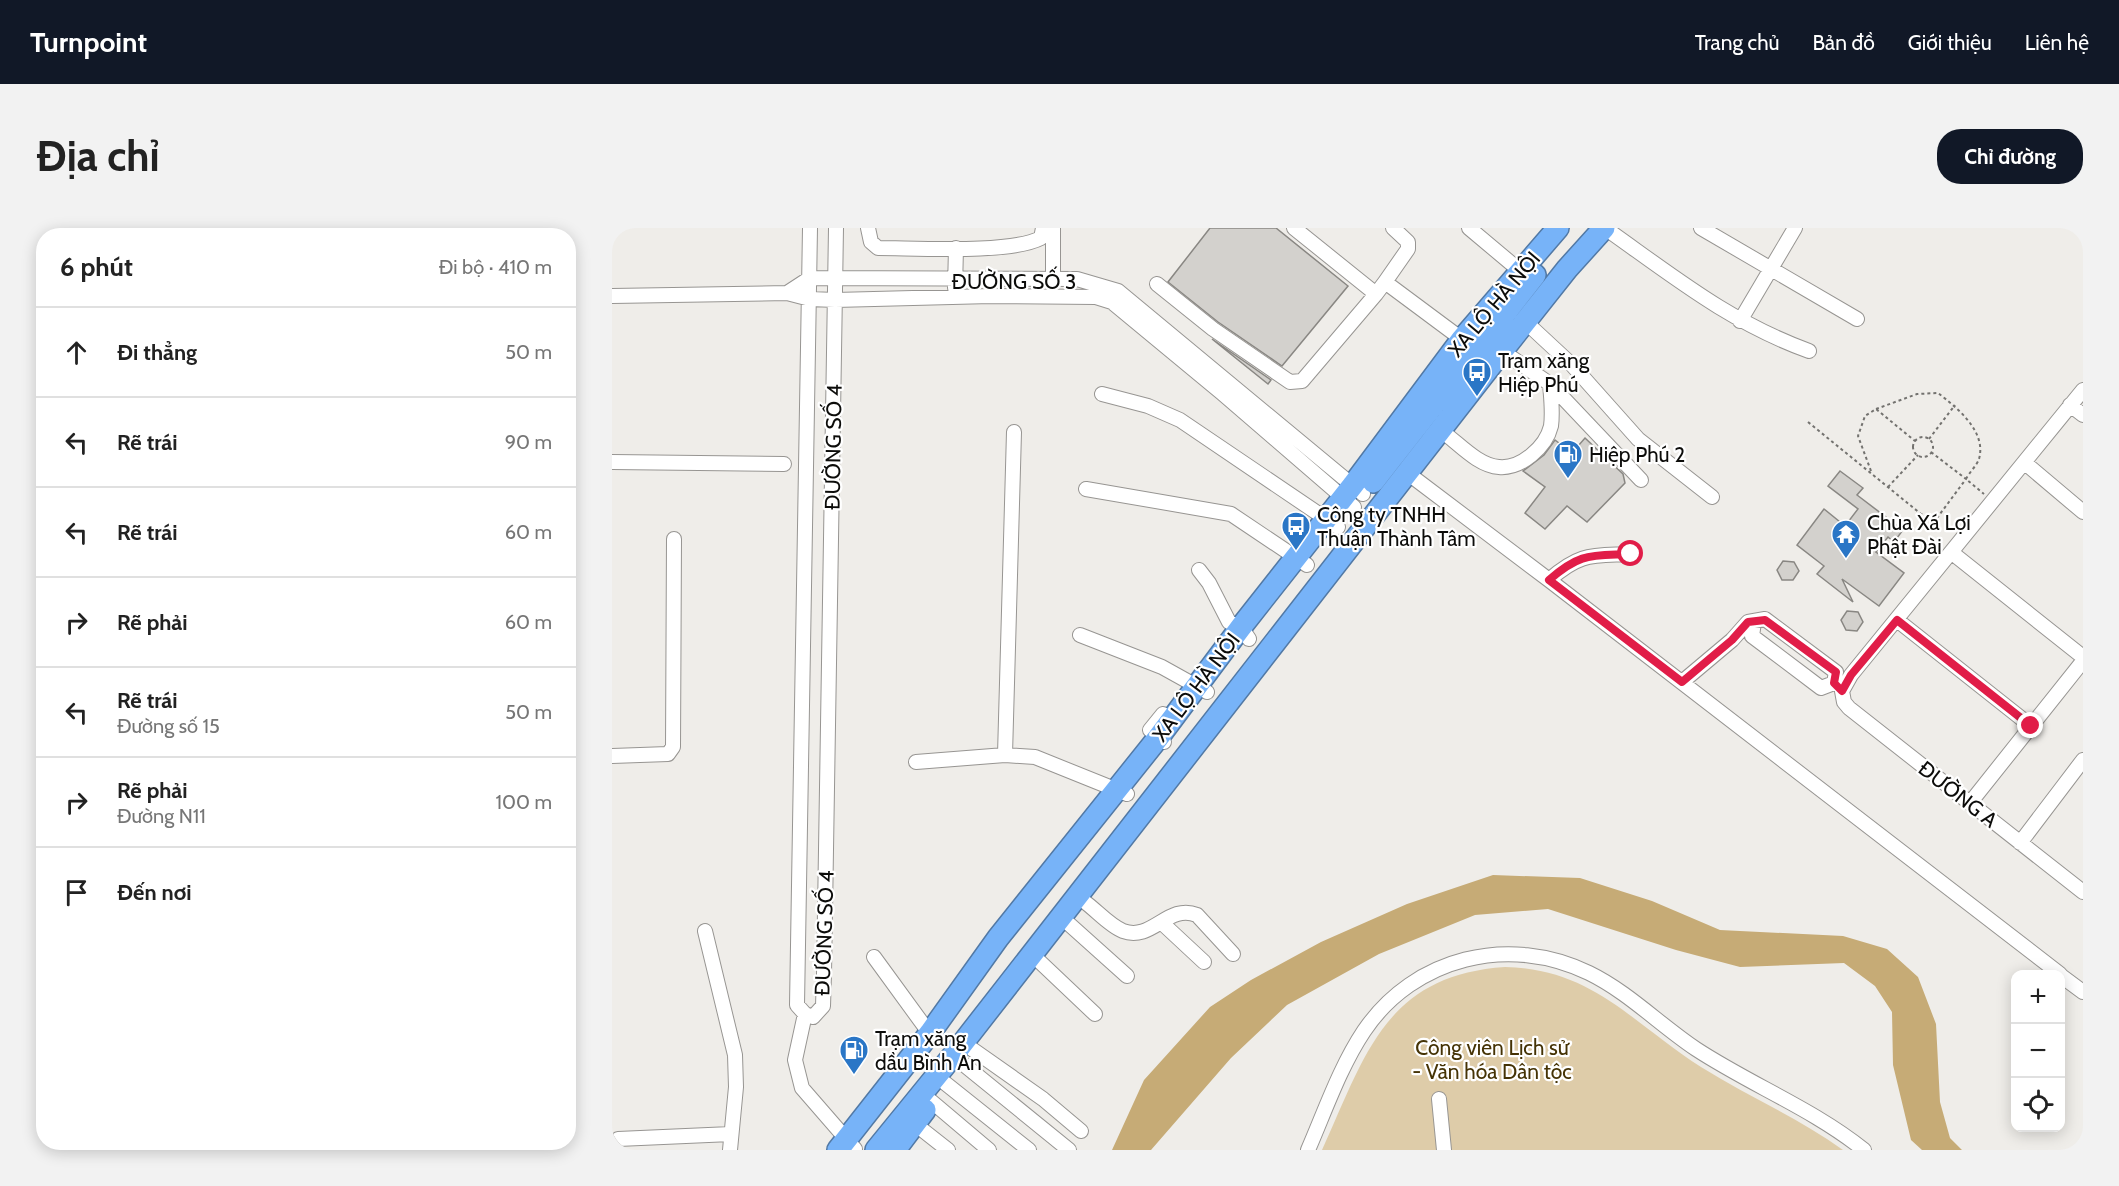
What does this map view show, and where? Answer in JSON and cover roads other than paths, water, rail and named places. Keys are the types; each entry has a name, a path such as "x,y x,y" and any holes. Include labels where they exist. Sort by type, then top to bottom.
{"highway":[{"name":"XA LỘ HÀ NỘI","path":"848,1147 1121,792 1525,275 1558,228"},
{"name":"XA LỘ HÀ NỘI","path":"1525,275 1573,228"},
{"name":"XA LỘ HÀ NỘI","path":"1506,347 1531,327 1611,230"},
{"name":"XA LỘ HÀ NỘI","path":"895,1150 915,1124 926,1100 1069,924 1410,476 1454,413 1567,269 1611,230"},
{"name":"XA LỘ HÀ NỘI","path":"876,1150 945,1083 963,1055 1410,476 1448,436 1453,428 1454,413"}],"street":[{"name":"ĐƯỜNG SỐ 4","path":"810,228 797,1005 805,1014 813,1017 823,1006 836,228"},
{"path":"868,228 871,242 878,248 956,249 1029,244 1041,238 1043,228"},
{"path":"1053,228 1053,279"},
{"path":"1157,284 1213,329 1290,382 1302,381 1376,294 1408,249 1408,242 1392,228"},
{"path":"1469,228 1525,275"},
{"path":"1701,228 1857,319"},
{"path":"1740,321 1795,228"},
{"path":"1297,229 1376,294"},
{"path":"1611,230 1688,289 1740,321 1809,351"},
{"path":"955,297 956,249"},
{"name":"ĐƯỜNG SỐ 3","path":"810,278 956,281 1077,279 1097,291"},
{"path":"787,293 810,278"},
{"path":"1385,282 1469,344"},
{"name":"ĐƯỜNG SỐ 3","path":"612,296 787,293 810,299 835,300 1118,291 1354,496"},
{"path":"1531,327 1573,366 1638,439 1712,497"},
{"path":"1506,347 1550,384 1641,480"},
{"path":"1448,436 1487,464 1499,467 1524,462 1548,436 1552,414 1550,384"},
{"path":"1682,682 1720,652 1748,622 1754,622 1752,636 1821,688 1838,687 1851,675 1897,620 2083,390"},
{"path":"1102,394 1148,406 1180,420 1333,523"},
{"path":"2070,405 2083,415"},
{"path":"1005,755 1014,432"},
{"path":"612,462 784,464"},
{"path":"2025,463 2083,512"},
{"path":"1410,476 1682,682 2054,970"},
{"path":"1086,489 1231,514 1302,562"},
{"path":"612,756 668,754 674,747 674,539"},
{"path":"1951,552 2083,659 1970,804"},
{"path":"1549,580 1571,561 1590,556 1631,554"},
{"path":"1199,570 1229,622 1245,633"},
{"name":"ĐƯỜNG A","path":"1754,622 1765,620 1836,672 1838,687 1849,708 2083,892"},
{"path":"1897,620 2031,726"},
{"path":"1080,634 1162,668 1202,689"},
{"path":"1163,714 1150,730 1163,741"},
{"path":"916,762 1005,755 1035,757 1121,792"},
{"path":"2020,843 2082,763"},
{"path":"1085,902 1120,930 1132,933 1145,933 1182,912 1197,915 1233,954"},
{"path":"1161,922 1204,962"},
{"path":"1069,924 1127,976"},
{"path":"705,931 735,1055 736,1087 730,1150"},
{"path":"1308,1150 1353,1049 1384,1006 1409,984 1440,967 1474,957 1507,954 1558,961 1599,978 1698,1050 1829,1125 1864,1150"},
{"path":"874,957 932,1038"},
{"path":"1039,961 1095,1014"},
{"path":"2065,979 2083,992"},
{"path":"805,1014 795,1060 797,1073 802,1088 848,1147"},
{"path":"963,1055 1034,1093 1081,1131"},
{"path":"963,1055 1069,1150"},
{"path":"945,1083 1029,1150"},
{"path":"1439,1099 1444,1150"},
{"path":"926,1100 989,1150"},
{"path":"915,1124 948,1150"},
{"path":"618,1139 731,1134"}],"place":[{"name":"Trạm xăng Hiệp Phú","path":"1477,398"},
{"name":"Hiệp Phú 2","path":"1568,480"},
{"name":"Công ty TNHH Thuận Thành Tâm","path":"1296,552"},
{"name":"Chùa Xá Lợi Phật Đài","path":"1846,560"},
{"name":"Trạm xăng dầu Bình An","path":"854,1076"}],"park label":[{"name":"Công viên Lịch sử - Văn hóa Dân tộc","path":"1492,1059"}]}
